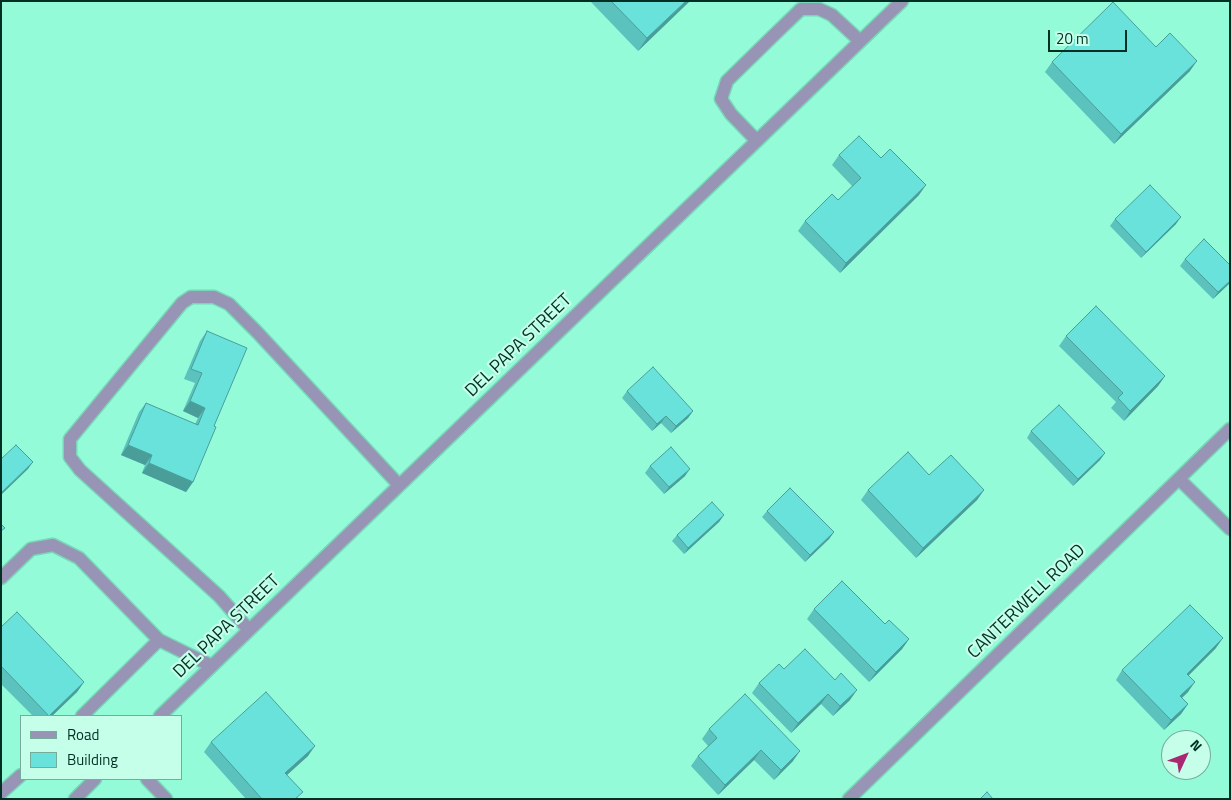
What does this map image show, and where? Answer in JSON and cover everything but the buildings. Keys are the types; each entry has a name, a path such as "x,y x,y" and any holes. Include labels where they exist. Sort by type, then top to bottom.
{"street":[{"name":"DEL PAPA STREET","path":"161,715 902,1"},
{"path":"757,141 731,114 721,99 727,81 772,37 801,9 819,8 832,15 860,41"},
{"path":"249,630 219,596 80,470 70,457 70,439 182,303 192,297 214,297 230,304 400,485"},
{"name":"CANTERWELL ROAD","path":"849,799 1230,430"},
{"path":"1179,479 1230,529"},
{"path":"1,578 31,549 53,545 79,558 159,640 212,666"},
{"path":"83,715 159,640"},
{"path":"1,793 20,776"},
{"path":"74,799 94,780"},
{"path":"148,780 166,799"}]}
